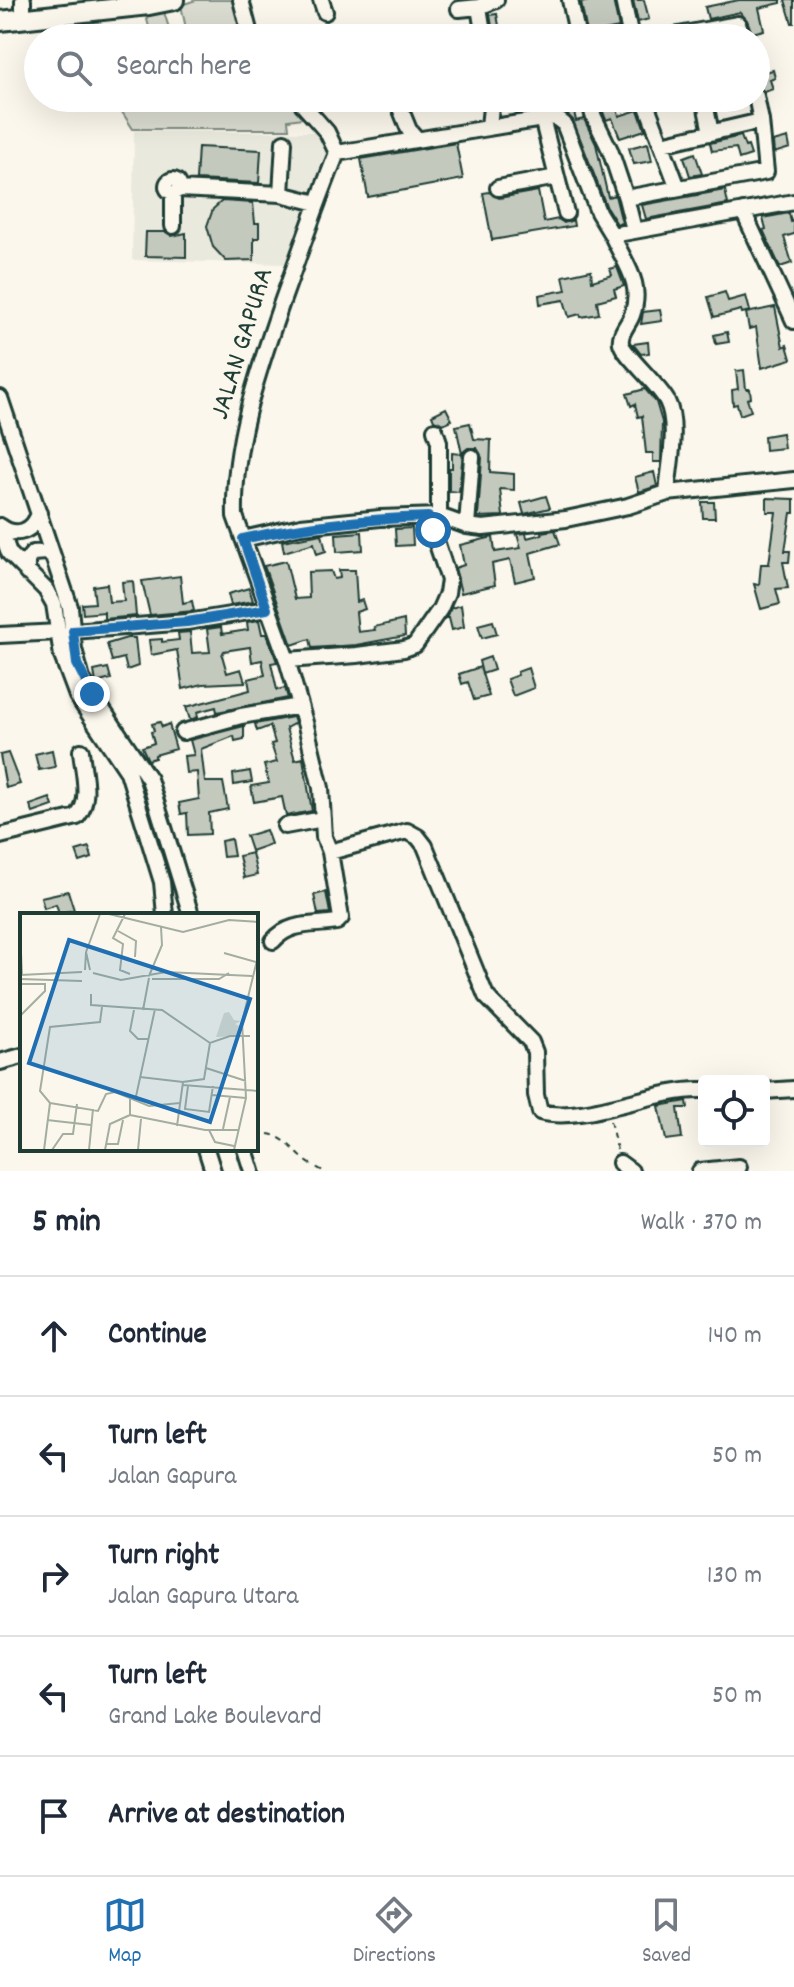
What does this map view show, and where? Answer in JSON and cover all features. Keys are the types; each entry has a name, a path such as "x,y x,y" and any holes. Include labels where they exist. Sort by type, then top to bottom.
{"main road":[{"path":"0,21 23,10 174,0"}],"street":[{"path":"241,0 247,24"},
{"path":"459,9 479,7 496,0"},
{"path":"570,0 575,24"},
{"path":"623,0 628,24"},
{"path":"479,7 482,24"},
{"path":"309,112 327,132 337,153 542,118 555,117 564,124 598,212 634,276 636,293 632,315 621,343 626,354 638,363 666,399 670,409 674,434 667,493"},
{"path":"402,112 417,139"},
{"path":"489,126 490,112"},
{"path":"592,112 610,150 634,230"},
{"path":"649,112 678,188"},
{"path":"707,112 711,133"},
{"path":"626,198 766,172 759,112"},
{"path":"542,118 566,213"},
{"path":"662,144 761,121"},
{"path":"281,194 284,142"},
{"name":"JALAN GAPURA","path":"273,941 291,927 337,922 341,918 330,852 324,837 321,788 287,660 235,516 234,492 244,419 337,153"},
{"path":"498,188 557,177"},
{"path":"173,226 176,191 281,194 317,203"},
{"path":"612,235 794,202"},
{"path":"743,211 794,321"},
{"path":"0,398 70,607 59,632 62,656 77,696 128,772 162,882 165,913"},
{"path":"287,660 404,649 415,645 440,609 449,580 434,516 439,442 435,430"},
{"path":"467,526 472,457"},
{"path":"243,539 301,526 434,516 483,528 566,519 628,506 667,493 794,480"},
{"path":"0,526 7,531 20,533 34,525 39,513"},
{"path":"0,526 9,553 46,590 54,604 44,621 59,632 82,679 149,779 190,913"},
{"path":"27,573 27,560 33,553 46,552 53,556"},
{"path":"0,635 187,622 267,609"},
{"path":"183,732 241,716 300,706"},
{"path":"0,836 77,817 84,810 86,793 81,751"},
{"path":"285,826 323,819"},
{"path":"330,852 407,831 418,837 431,859 486,996 531,1042 536,1058 538,1109 543,1114 562,1115 698,1090"},
{"path":"0,1062 20,1057"},
{"path":"770,1091 794,1089"},
{"path":"207,1151 213,1171"},
{"path":"246,1151 252,1171"},
{"path":"700,1171 739,1167"}],"path":[{"path":"607,1107 626,1167"},
{"path":"258,1134 277,1136 288,1142 305,1160 323,1171"}],"shaded area":[{"path":"196,0 236,0 242,24 185,24 181,5"},
{"path":"145,12 164,12 168,24 148,24"},
{"path":"122,112 304,112 309,117 288,120 289,129 133,129"},
{"path":"134,131 320,132 327,143 326,158 288,264 132,260"}],"building":[{"path":"613,0 618,24 585,24 581,3"},
{"path":"633,0 644,0 649,19 638,22"},
{"path":"739,0 781,0 781,3 759,8 763,24 749,24 740,12 708,19 705,7"},
{"path":"785,0 794,0 794,23 792,23"},
{"path":"497,14 499,24 492,24 490,15"},
{"path":"564,112 574,112 576,121 584,119 596,144 608,197 615,195 622,223 617,224 607,208 573,120"},
{"path":"603,112 618,112 619,116 639,112 645,130 620,138 612,118 606,120"},
{"path":"741,136 751,155 739,159 736,148 712,151 710,143"},
{"path":"788,138 790,148 774,153 773,142"},
{"path":"456,143 463,179 368,197 361,159"},
{"path":"648,143 652,161 634,164 629,148"},
{"path":"198,147 261,150 259,183 196,180"},
{"path":"695,153 702,174 690,176 684,157"},
{"path":"725,190 728,204 646,219 642,205"},
{"path":"538,191 544,222 573,220 574,226 492,240 483,193 489,192 499,198"},
{"path":"222,201 253,203 255,223 259,223 259,238 254,238 254,260 226,261 213,247 207,226 213,209"},
{"path":"789,213 791,222 794,221 794,234 784,237 792,263 780,267 763,230 766,229 763,218"},
{"path":"146,232 166,232 172,236 186,233 186,257 145,256"},
{"path":"617,267 624,286 614,289 616,296 597,301 599,314 569,317 564,300 540,304 539,295 566,290 563,276 591,270 592,281 612,275 610,269"},
{"path":"725,292 728,301 746,296 750,311 742,313 741,310 714,317 708,297"},
{"path":"775,307 783,347 787,345 791,359 762,368 756,327 749,329 746,313"},
{"path":"660,310 662,321 641,324 643,312"},
{"path":"727,332 729,342 716,344 714,335"},
{"path":"648,342 649,353 641,354 633,344"},
{"path":"744,370 746,389 750,389 751,398 747,399 751,411 740,415 737,404 733,405 732,390 738,389 736,371"},
{"path":"645,389 656,402 662,422 661,462 653,462 653,453 646,453 642,416 638,417 635,404 631,406 627,394"},
{"path":"446,408 452,420 443,424 434,420 432,415"},
{"path":"470,423 474,439 491,440 490,472 514,474 514,490 500,489 503,516 478,517 482,458 477,448 468,448 463,452 459,492 449,491 452,453 462,454 456,426"},
{"path":"782,433 784,448 765,450 764,436"},
{"path":"654,472 657,486 639,492 635,477"},
{"path":"546,496 550,508 524,514 521,503"},
{"path":"767,498 794,499 794,513 791,513 785,551 790,551 789,562 783,562 788,588 776,589 780,604 761,609 754,584 759,585 761,564 769,564 776,512 767,512"},
{"path":"702,502 714,502 715,518 703,518"},
{"path":"412,528 413,545 396,546 395,529"},
{"path":"555,530 560,544 530,553 535,577 515,582 510,560 492,564 495,585 461,593 455,568 464,565 460,545 493,537 495,552 521,548 517,534 526,533 527,538"},
{"path":"362,532 363,550 337,552 336,534"},
{"path":"322,534 326,551 317,554 314,543 284,552 282,541"},
{"path":"286,561 295,599 309,598 308,572 331,571 334,579 340,578 339,570 355,570 357,602 362,600 365,609 356,612 358,632 404,620 405,636 356,645 312,648 310,639 292,645 264,566"},
{"path":"180,576 183,603 192,601 194,611 150,615 142,581"},
{"path":"133,581 136,616 104,619 104,612 83,614 82,604 95,603 93,586 107,584 109,602 124,601 122,582"},
{"path":"249,588 253,601 231,605 228,594"},
{"path":"461,605 464,627 452,630 449,618 446,618 451,608"},
{"path":"259,620 262,634 267,634 277,662 271,663 277,690 285,688 288,698 217,712 216,707 197,712 198,717 190,720 186,707 250,690 248,679 265,675 262,660 252,662 250,647 224,651 222,655 227,673 241,669 245,682 203,684 183,689 177,650 151,655 149,640 179,640 178,633 190,632 192,653 210,652 207,629 221,627 222,634 248,630 247,622"},
{"path":"493,621 497,634 482,638 478,625"},
{"path":"135,638 138,666 127,670 124,658 112,661 107,644"},
{"path":"490,657 494,670 482,674 479,661"},
{"path":"480,667 489,696 474,700 468,682 462,684 459,674"},
{"path":"108,668 111,679 96,683 94,671"},
{"path":"528,668 534,688 513,696 507,679"},
{"path":"293,717 295,723 286,728 295,760 303,758 312,811 286,816 282,797 254,802 251,786 269,783 264,765 277,762 271,744 275,743 270,726 257,731 255,724"},
{"path":"160,722 162,727 169,724 176,749 148,760 142,747 154,743 152,724"},
{"path":"244,726 244,739 235,741 234,736 201,749 205,782 223,782 228,809 209,813 210,834 188,835 187,813 181,814 179,803 199,799 197,772 186,773 184,756 194,755 190,740"},
{"path":"52,750 55,767 39,770 35,754"},
{"path":"8,753 20,784 6,788 0,755"},
{"path":"250,771 252,782 234,785 233,774"},
{"path":"50,798 53,806 33,813 30,805"},
{"path":"266,830 271,844 251,851 246,836"},
{"path":"231,839 234,856 223,857 221,841"},
{"path":"89,847 92,858 80,862 76,851"},
{"path":"252,853 257,875 244,878 239,856"},
{"path":"68,891 74,910 59,913 56,904 44,908 41,897"},
{"path":"326,892 330,913 318,914 314,895"},
{"path":"687,1101 688,1108 678,1108 682,1138 666,1140 659,1106"}],"route":[{"path":"92,694 77,664 73,631 187,622 267,609 243,539 301,526 380,518 428,517 433,530"}]}
